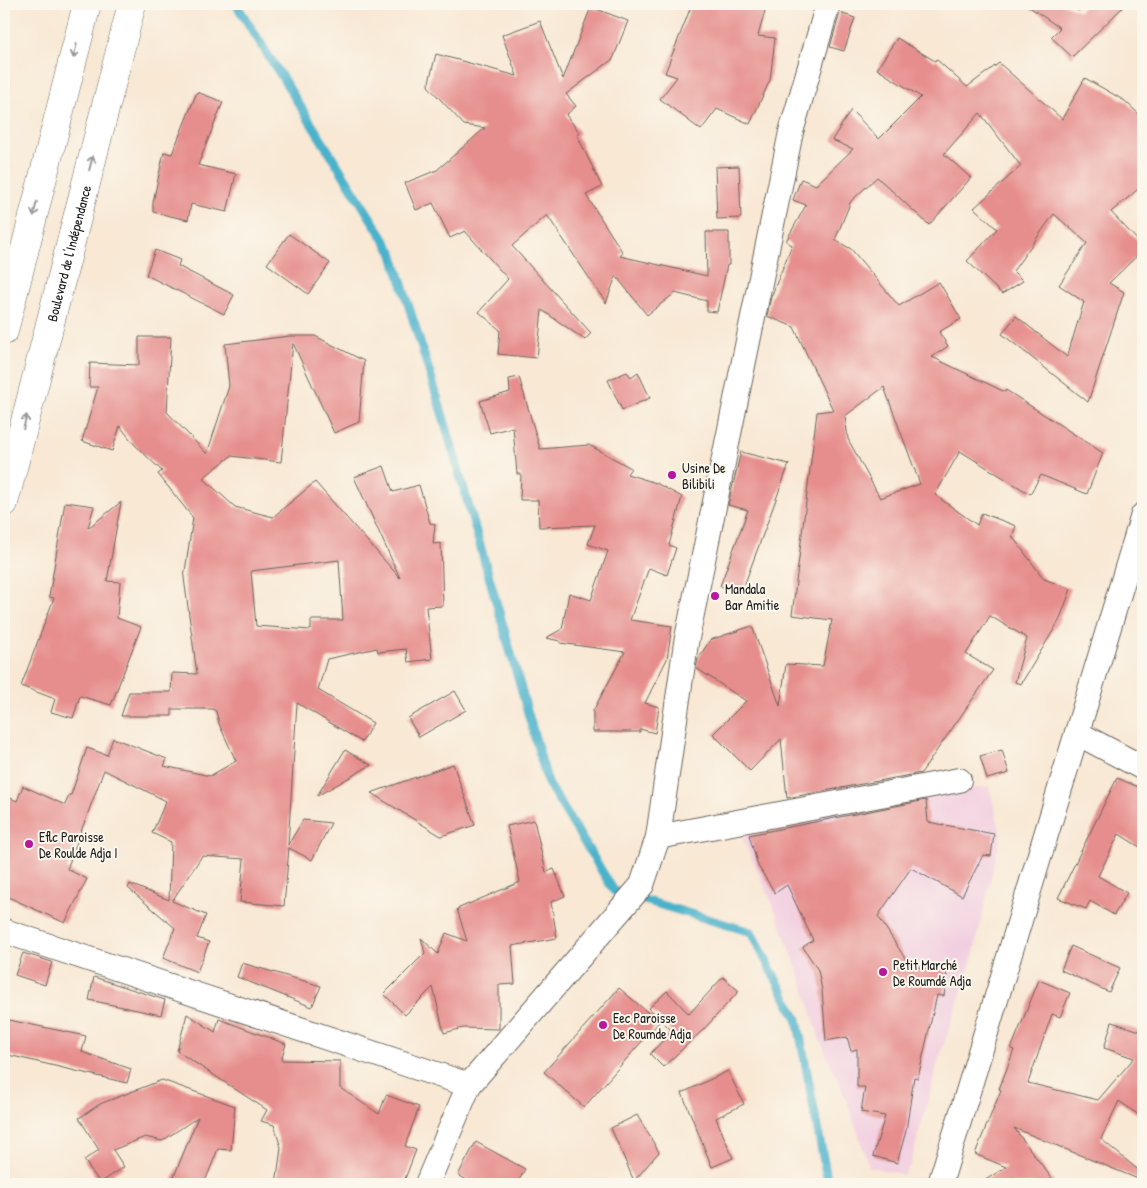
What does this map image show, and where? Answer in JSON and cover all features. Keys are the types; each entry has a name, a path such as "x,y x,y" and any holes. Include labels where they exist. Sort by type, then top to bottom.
{"main road":[{"path":"4,331 87,4"},
{"name":"Boulevard de l'Indépendance","path":"4,503 132,4"}],"street":[{"path":"427,1184 469,1085 642,885 658,837 686,643 790,132 828,4"},
{"path":"940,1184 1143,515"},
{"path":"1077,733 1143,768"},
{"path":"658,837 959,780"},
{"path":"4,931 469,1085"}],"shaded area":[{"name":"Petit Marché De Roumdé Adja","path":"989,787 1001,834 973,956 939,1059 910,1166 903,1175 869,1166 848,1104 819,1037 804,987 774,907 741,835 754,825 940,791"}],"building":[{"path":"692,4 767,4 758,36 775,38 770,80 750,124 717,109 701,130 660,99 677,77 665,73"},
{"path":"1025,4 1064,4 1079,11 1086,4 1126,4 1072,57 1051,37 1060,28"},
{"path":"591,7 628,21 613,59 566,94 576,106 566,115 580,133 577,135 602,187 586,195 623,253 620,256 707,276 706,232 729,232 729,265 727,265 717,312 707,311 707,301 675,293 647,315 616,276 606,303 547,215 512,246 591,333 585,340 542,310 537,358 498,354 500,330 479,312 508,279 465,231 450,238 433,203 416,210 405,183 437,170 485,128 464,125 428,86 436,54 517,76 502,35 540,21 563,79"},
{"path":"840,13 855,18 844,51 830,47"},
{"path":"897,38 935,61 936,59 967,87 999,63 1062,119 1085,78 1125,101 1143,118 1143,185 1111,212 1143,246 1143,250 1109,283 1124,292 1088,402 1002,334 1016,316 1067,357 1084,302 1059,285 1087,243 1054,214 1013,271 1023,281 1002,294 967,261 997,229 974,208 1021,166 980,113 944,154 971,178 929,225 877,177 851,201 835,240 851,249 899,306 939,282 961,319 939,332 948,346 932,357 1005,392 1006,390 1103,453 1087,494 1041,475 1030,494 960,451 935,495 977,525 982,513 1016,526 1012,536 1044,579 1071,589 1059,621 1021,684 1015,682 1027,638 990,616 966,654 993,670 921,773 787,798 781,739 750,771 713,734 746,701 696,668 698,659 710,640 752,626 780,706 786,664 823,666 832,620 792,615 817,412 833,410 794,327 767,316 771,297 792,245 786,241 806,205 793,200 801,179 816,185 853,149 832,140 851,110 879,139 921,97 877,69","holes":["884,387 920,484 880,498 848,439 845,416"]},
{"path":"197,92 223,102 198,165 236,174 227,212 191,204 188,220 153,212 153,202 164,152 172,154"},
{"path":"739,166 741,218 717,219 715,167"},
{"path":"289,234 330,263 308,294 267,264"},
{"path":"155,250 180,260 178,266 234,295 224,314 146,275"},
{"path":"290,336 315,336 364,361 359,422 334,433 293,343 281,462 231,456 203,478 235,507 273,517 315,482 400,578 354,477 384,466 393,492 419,485 430,523 435,524 433,544 441,543 443,606 426,607 432,659 408,662 406,649 378,652 377,648 327,659 318,690 373,723 362,742 297,703 288,845 303,820 331,823 312,860 289,848 284,906 240,902 244,859 202,856 172,901 206,915 197,938 209,942 197,972 163,958 175,928 128,888 130,884 169,900 171,842 152,833 166,801 104,770 67,869 87,879 65,923 4,895 4,795 17,801 23,786 65,805 69,795 71,795 87,748 107,755 113,738 167,759 164,766 210,776 236,761 219,724 216,711 212,709 172,709 172,716 121,716 129,692 171,692 172,673 197,674 184,578 193,518 158,474 162,471 134,444 120,426 112,451 82,441 98,387 89,387 90,363 139,365 139,337 171,337 167,412 207,454 229,386 225,344","holes":["339,560 343,620 311,620 311,630 256,626 251,571"]},
{"path":"627,372 631,377 638,372 650,398 622,410 608,380"},
{"path":"519,377 540,449 589,445 631,468 627,474 656,483 682,497 669,545 676,548 667,575 649,568 630,620 672,626 667,659 645,703 659,707 655,733 640,729 640,732 593,732 593,711 625,652 560,643 560,641 546,638 562,629 569,593 591,600 608,551 588,544 595,525 539,527 538,500 520,500 521,474 517,474 513,427 490,433 480,401 510,392 509,379"},
{"path":"741,452 789,464 741,594 720,586 748,510 728,505"},
{"path":"65,502 94,506 88,528 121,502 107,581 120,582 117,618 141,627 111,705 80,696 73,718 51,712 55,699 21,686 54,598 49,597"},
{"path":"455,691 466,710 419,737 408,718"},
{"path":"345,750 371,765 317,796"},
{"path":"1002,750 1009,773 987,779 980,756"},
{"path":"453,764 475,825 441,836 371,793"},
{"path":"1117,778 1143,789 1143,849 1119,834 1098,876 1127,893 1114,915 1090,901 1086,909 1058,898"},
{"name":"Petit Marché De Roumdé Adja","path":"926,800 928,822 994,834 991,856 983,855 962,896 911,868 878,916 910,966 947,971 944,996 937,995 918,1078 914,1077 906,1131 897,1163 873,1156 885,1116 861,1112 865,1087 857,1087 857,1049 851,1051 847,1037 826,1041 822,990 818,970 803,947 813,940 787,885 775,893 758,866 749,835"},
{"path":"534,820 546,872 554,869 565,896 551,902 557,938 512,946 515,984 499,985 499,1029 463,1028 444,1033 433,987 405,1015 384,994 425,953 421,938 438,954 446,933 467,941 457,909 520,882 507,826"},
{"path":"1071,946 1120,968 1109,992 1061,970"},
{"path":"23,953 52,962 45,985 15,975"},
{"path":"242,963 321,986 312,1007 237,977"},
{"path":"94,977 165,1000 161,1015 89,1000"},
{"path":"723,977 739,991 704,1029 663,1067 650,1054 672,1031 649,1008 667,991 689,1014"},
{"path":"1039,980 1070,993 1060,1017 1052,1014 1028,1083 1098,1100 1134,1058 1104,1048 1112,1022 1143,1032 1143,1118 1119,1101 1101,1139 1143,1174 1143,1181 1014,1128 1056,1184 979,1184 1006,1167 975,1154 1001,1090 999,1089 1014,1050 1011,1049"},
{"path":"619,988 659,1022 584,1107 544,1072"},
{"path":"187,1014 215,1032 219,1019 286,1044 281,1060 340,1061 340,1088 379,1114 386,1095 419,1107 405,1146 416,1150 403,1184 276,1184 281,1148 274,1125 261,1121 267,1110 177,1051"},
{"path":"4,1019 86,1036 82,1052 131,1069 127,1083 4,1054"},
{"path":"728,1071 744,1104 716,1118 733,1158 712,1167 682,1093"},
{"path":"162,1080 235,1106 231,1150 218,1149 204,1184 171,1184 198,1117 162,1141 145,1137 113,1150 124,1167 100,1183 84,1160 99,1150 79,1118 100,1104"},
{"path":"637,1115 659,1152 634,1181 611,1128"},
{"path":"476,1142 525,1169 517,1184 474,1184 458,1175"}],"waterway":[{"path":"236,4 392,252 443,416 548,783 614,891 751,932 797,1019 828,1184"}],"place":[{"name":"Usine De Bilibili","path":"672,475"},
{"name":"Mandala Bar Amitie","path":"715,596"},
{"name":"Eflc Paroisse De Roulde Adja I","path":"29,844"},
{"name":"Petit Marché De Roumdé Adja","path":"883,972"},
{"name":"Eec Paroisse De Roumde Adja","path":"603,1025"}]}
